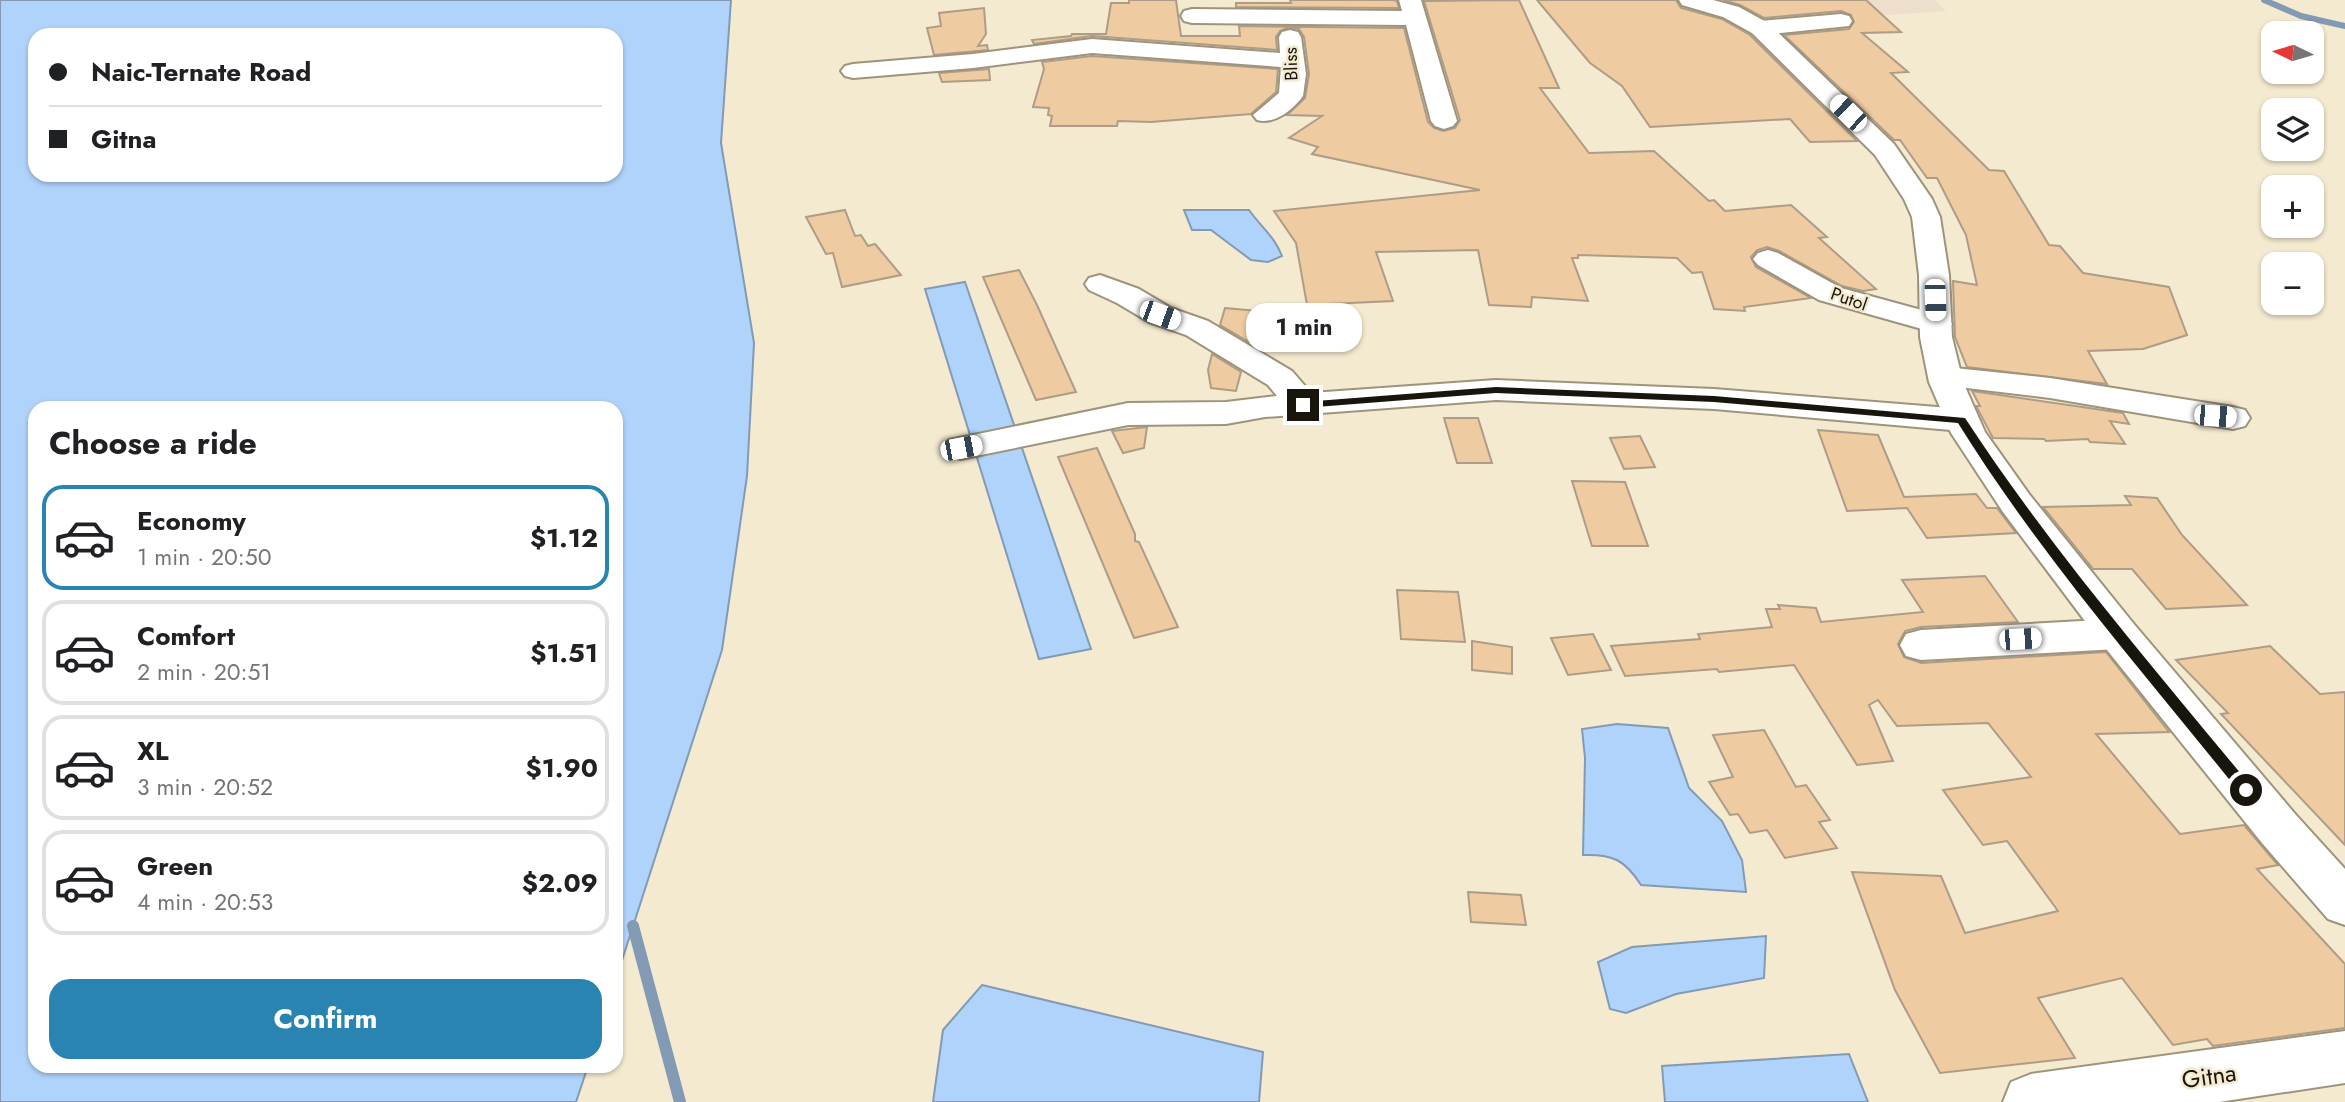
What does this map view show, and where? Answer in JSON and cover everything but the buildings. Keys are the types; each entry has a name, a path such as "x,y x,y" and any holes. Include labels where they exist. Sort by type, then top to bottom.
{"street":[{"path":"1690,0 1731,12 1760,28 1879,143 1918,199 1926,217 1931,243 1936,337 1945,377 1962,420 2016,503 2118,634 2246,790 2345,903"},
{"path":"1192,16 1287,8 1413,9 1444,121"},
{"name":"Bliss","path":"1266,115 1291,96 1294,74 1287,8"},
{"path":"1760,28 1841,21"},
{"path":"853,71 973,61 1092,46 1293,61"},
{"name":"Putol","path":"1768,259 1837,297 1936,324"},
{"path":"1100,284 1128,296 1160,315 1198,328 1280,378 1303,405"},
{"path":"1945,377 2050,388 2233,418"},
{"path":"961,448 1128,414 1226,413 1496,390 1714,399 1962,420"},
{"path":"1922,645 2118,634"},
{"name":"Gitna","path":"2031,1102 2345,1057"}],"shaded area":[{"path":"1735,0 1935,0 1946,11 1762,24"}],"water":[{"path":"0,0 731,0 721,143 754,343 747,476 722,650 623,957 623,401 28,401 28,1073 586,1073 576,1102 0,1102"},
{"path":"1184,210 1249,210 1272,238 1282,256 1268,262 1251,260 1211,230 1192,230"},
{"path":"965,282 1091,649 1039,659 925,289"},
{"path":"1617,724 1668,728 1689,788 1722,821 1742,860 1746,892 1641,885 1624,864 1617,860 1583,855 1585,758 1582,729"},
{"path":"1766,936 1764,978 1676,994 1626,1013 1610,1009 1598,962 1632,947"},
{"path":"982,985 1263,1052 1259,1102 933,1102 943,1030"},
{"path":"1849,1054 1868,1102 1665,1102 1662,1066"}],"waterway":[{"path":"2264,0 2301,16 2345,26"},
{"path":"633,926 680,1102"}],"route":[{"path":"1303,405 1496,390 1714,399 1962,420 1991,467 2054,554 2246,790"}]}
